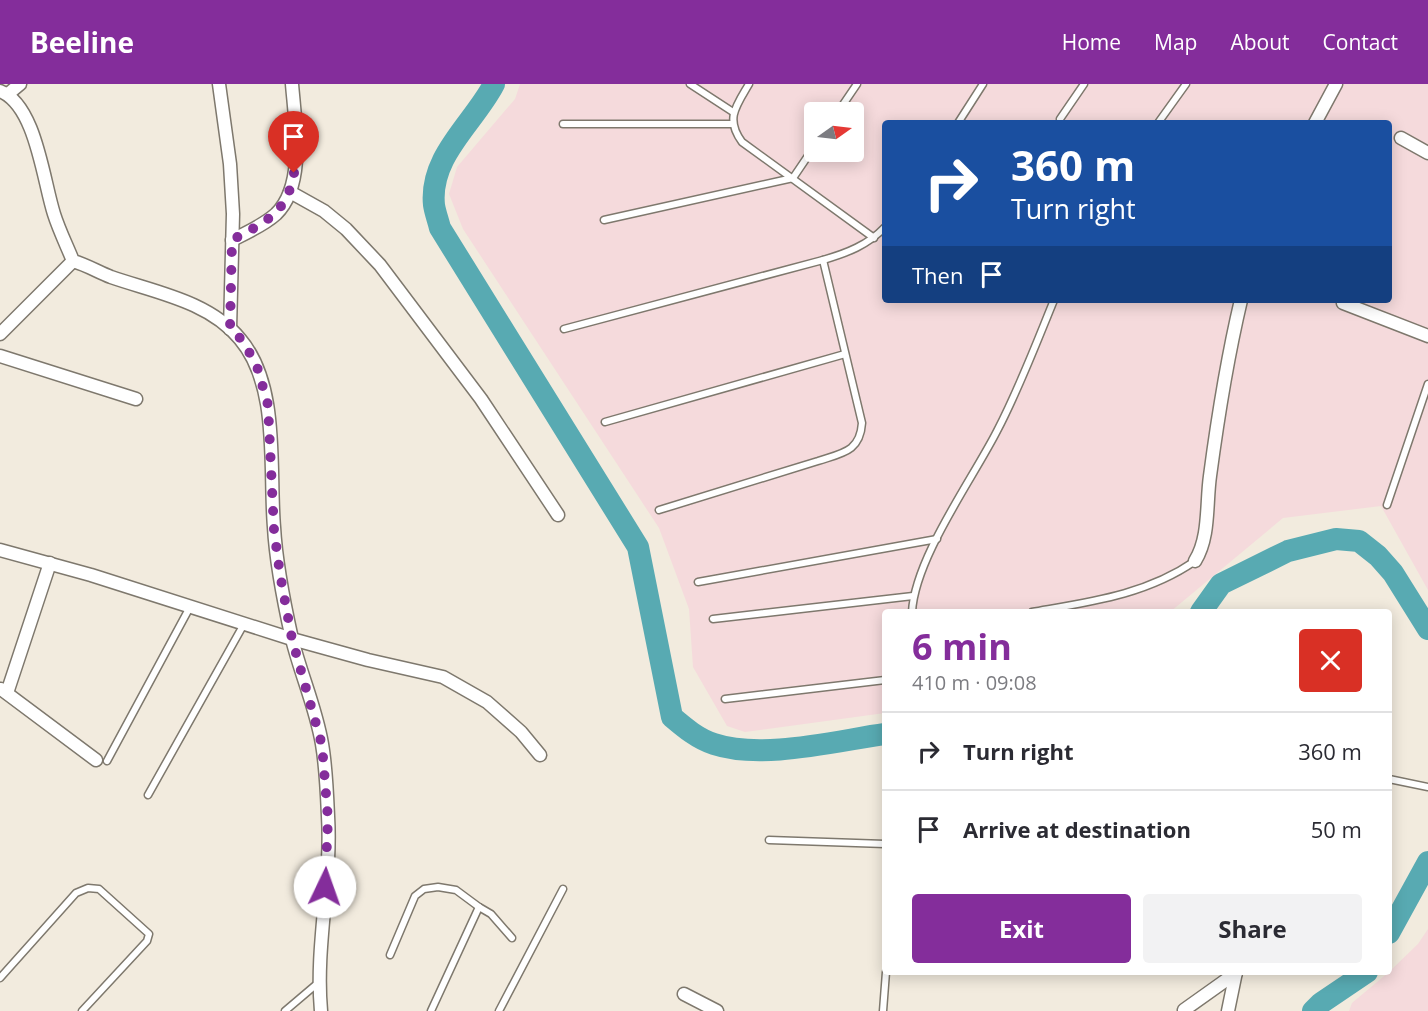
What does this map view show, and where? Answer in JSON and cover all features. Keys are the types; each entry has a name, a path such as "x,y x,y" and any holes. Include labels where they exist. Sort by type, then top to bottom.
{"street":[{"path":"20,84 4,92 21,107 34,139 54,216 73,261 107,276 181,300 205,312 240,338 256,363 268,405 274,530 292,639 322,745 328,819 318,983 321,1011"},
{"path":"219,84 230,164 233,214 230,329"},
{"path":"232,240 276,214 290,192 297,154 292,84"},
{"path":"1317,120 1336,84"},
{"path":"1401,138 1428,153"},
{"path":"290,192 324,211 346,229 380,265 481,399 558,515"},
{"path":"0,334 73,261"},
{"path":"1195,561 1202,550 1225,369 1241,303"},
{"path":"1343,303 1428,336"},
{"path":"0,356 136,399"},
{"path":"0,550 50,563 292,639 368,660 443,677 488,702 521,732 540,755"},
{"path":"50,563 4,691 102,760"},
{"path":"1184,1010 1232,975"},
{"path":"1228,1011 1235,975"},
{"path":"684,994 717,1011"}],"lane":[{"path":"690,84 734,112"},
{"path":"749,84 734,112 732,124 742,142 874,238"},
{"path":"845,102 857,84"},
{"path":"960,120 983,84"},
{"path":"1060,119 1084,84"},
{"path":"1160,120 1186,84"},
{"path":"563,124 732,124"},
{"path":"604,220 793,178 804,162"},
{"path":"564,329 823,261 849,252 874,238 882,229"},
{"path":"659,510 844,452 857,444 862,423 823,261"},
{"path":"912,609 913,596 937,539 998,430 1053,303"},
{"path":"605,422 845,354"},
{"path":"1388,505 1428,384"},
{"path":"698,582 937,539"},
{"path":"1051,609 1100,601 1146,587 1195,561"},
{"path":"713,619 913,596"},
{"path":"102,760 190,606"},
{"path":"148,795 244,624"},
{"path":"726,699 882,680"},
{"path":"1392,780 1428,787"},
{"path":"769,840 882,844"},
{"path":"390,955 415,896 424,889 438,887 456,890 491,914 512,938"},
{"path":"0,978 76,893 88,888 99,889 149,934 147,941 82,1011"},
{"path":"499,1011 563,889"},
{"path":"430,1011 479,907"},
{"path":"883,1011 886,975"},
{"path":"285,1011 318,983"}],"shaded area":[{"path":"520,84 1428,84 1428,590 1381,506 1283,518 1174,609 882,609 882,713 745,732 727,726 693,667 689,609 659,528 463,229 449,194 457,167 515,99"},
{"path":"1428,929 1428,1011 1349,1011 1352,1003 1385,975 1392,975 1392,969 1418,944"}],"waterway":[{"path":"494,84 455,141 438,171 434,187 434,205 440,228 638,547 672,717 708,742 754,750 799,748 882,734"},
{"path":"1203,609 1221,584 1288,551 1336,539 1359,541 1378,556 1393,573 1428,629"},
{"path":"1392,928 1428,862"},
{"path":"1313,1011 1363,975"}],"route":[{"path":"294,173 290,192 276,214 232,240 230,329 240,338 256,363 268,405 274,530 280,574 292,639 314,708 322,745 328,819 325,887"}]}
